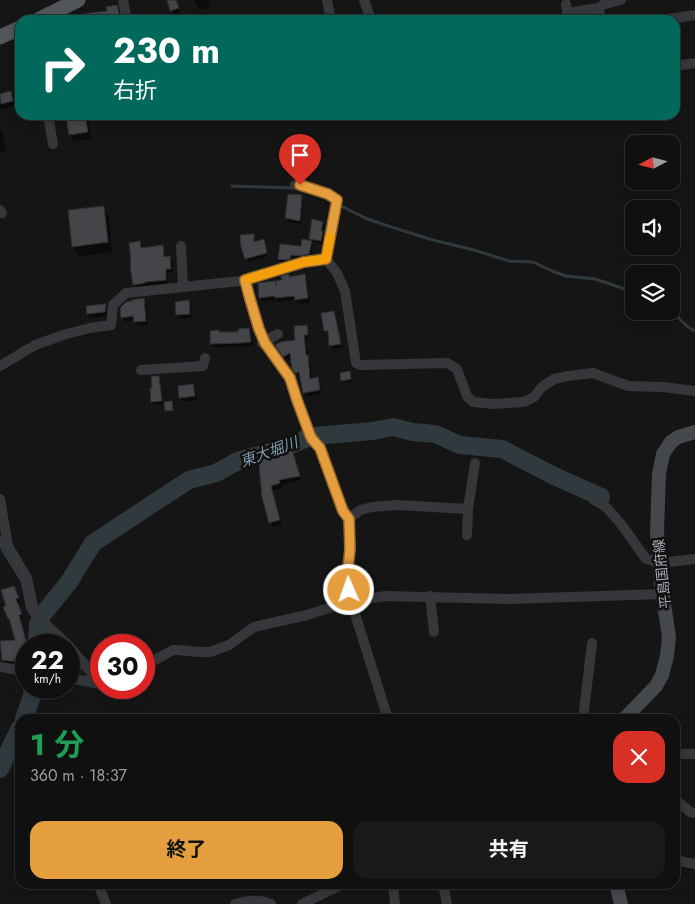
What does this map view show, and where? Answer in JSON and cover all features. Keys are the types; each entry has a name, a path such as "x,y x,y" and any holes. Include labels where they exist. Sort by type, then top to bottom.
{"main road":[{"path":"48,15 78,0"},
{"path":"0,37 15,30"},
{"name":"平島国府線","path":"629,714 656,686 662,675 667,656 669,637 661,584 657,532 659,484 663,454 671,442 678,437 695,432"},
{"path":"617,889 621,904"}],"street":[{"path":"123,0 126,15"},
{"path":"327,0 330,15"},
{"path":"364,0 369,15"},
{"path":"567,12 598,8 621,0"},
{"path":"598,8 600,15"},
{"path":"680,17 695,15"},
{"path":"680,65 695,63"},
{"path":"49,120 53,144"},
{"path":"294,185 300,185 328,194 337,200 326,259 337,273 344,291 356,363 361,365 447,363 457,369 466,396 473,402 493,404 524,402 534,397 542,388 554,380 593,373 628,386 663,387 695,391"},
{"path":"182,246 183,288"},
{"path":"0,366 35,345 74,332 111,325 113,305 126,294 183,288 207,288 245,280 304,262 326,259"},
{"path":"245,280 252,300 253,316 263,343 290,378 311,437 320,448 343,511 349,519 350,549 347,578 351,601 386,714"},
{"path":"263,343 278,334"},
{"path":"141,370 203,366 205,358"},
{"path":"467,536 468,509 475,463"},
{"path":"0,499 8,546 27,578 33,606 40,618 57,634"},
{"path":"594,500 606,506 646,559 660,562 695,559"},
{"path":"349,519 360,510 372,507 397,505 468,509"},
{"path":"155,660 173,650 210,652 229,645 254,627 307,615 351,601 386,596 508,599 664,594"},
{"path":"430,596 434,632"},
{"path":"584,714 592,643"},
{"path":"80,659 90,670"},
{"path":"0,667 15,669"},
{"path":"680,754 695,754"},
{"path":"680,803 690,812 695,813"},
{"path":"680,861 695,864"},
{"path":"100,889 106,904"},
{"path":"302,904 334,889"},
{"path":"394,889 395,904"},
{"path":"444,889 447,904"},
{"path":"236,904 261,900 271,904"}],"building":[{"path":"167,0 176,0 179,8 170,11"},
{"path":"117,5 119,15 82,15 107,11 106,7"},
{"path":"11,91 13,101 1,104 0,94"},
{"path":"67,120 86,120 88,132 69,135"},
{"path":"288,194 302,195 300,221 285,218"},
{"path":"104,206 108,242 72,247 68,210"},
{"path":"312,219 323,222 321,241 309,239"},
{"path":"254,234 254,242 264,239 267,253 245,259 240,235"},
{"path":"302,239 312,241 309,254 291,255 290,259 286,260 278,259 280,244 301,246"},
{"path":"140,241 141,248 163,245 164,257 170,256 171,269 166,269 166,280 133,285 129,243"},
{"path":"289,274 289,277 305,274 308,298 295,300 294,296 275,298 275,296 259,298 258,283 275,281 276,286 276,281 282,280 281,276"},
{"path":"144,298 146,321 134,322 133,316 121,318 120,308 126,302"},
{"path":"189,300 190,314 176,315 175,302"},
{"path":"106,304 105,312 87,314 86,306"},
{"path":"334,311 341,344 329,346 328,331 324,331 321,313"},
{"path":"307,325 308,335 304,335 310,379 318,377 320,390 303,393 299,372 295,373 292,369 290,353 283,357 275,345 295,340 294,326"},
{"path":"249,328 251,342 210,344 210,331 238,332 238,329"},
{"path":"350,371 351,379 341,381 340,373"},
{"path":"151,376 159,376 162,401 151,402"},
{"path":"193,384 195,396 179,398 178,386"},
{"path":"172,401 173,410 165,411 164,402"},
{"path":"292,449 300,476 279,480 280,483 271,486 280,520 269,523 262,497 259,465 253,461 271,453 273,459"},
{"path":"14,586 19,598 16,599 22,614 19,615 24,634 15,634 15,640 9,618 3,607 6,606 1,590"},
{"path":"15,640 15,661 2,660 0,641"}],"waterway":[{"path":"232,186 294,188"},
{"path":"339,205 365,218 433,240 509,261 533,262 566,276 595,279 625,289"},
{"path":"680,319 695,331"},
{"name":"東大堀川","path":"38,634 38,624 43,614 69,582 93,543 189,480 216,473 238,461 284,448 315,436 373,431 393,427 413,432 435,434 460,445 502,449 552,475 601,497"},
{"path":"0,537 2,549 22,581 28,610 34,618"},
{"name":"東大堀川","path":"26,714 31,699"},
{"name":"東大堀川","path":"0,769 15,738"}],"slow traffic":[{"path":"248,279 304,262 326,259 330,237"}],"route":[{"path":"300,185 328,194 337,200 326,259 304,262 245,280 265,343 290,378 310,435 320,448 343,511 349,519 350,549 347,578 349,590"}]}
